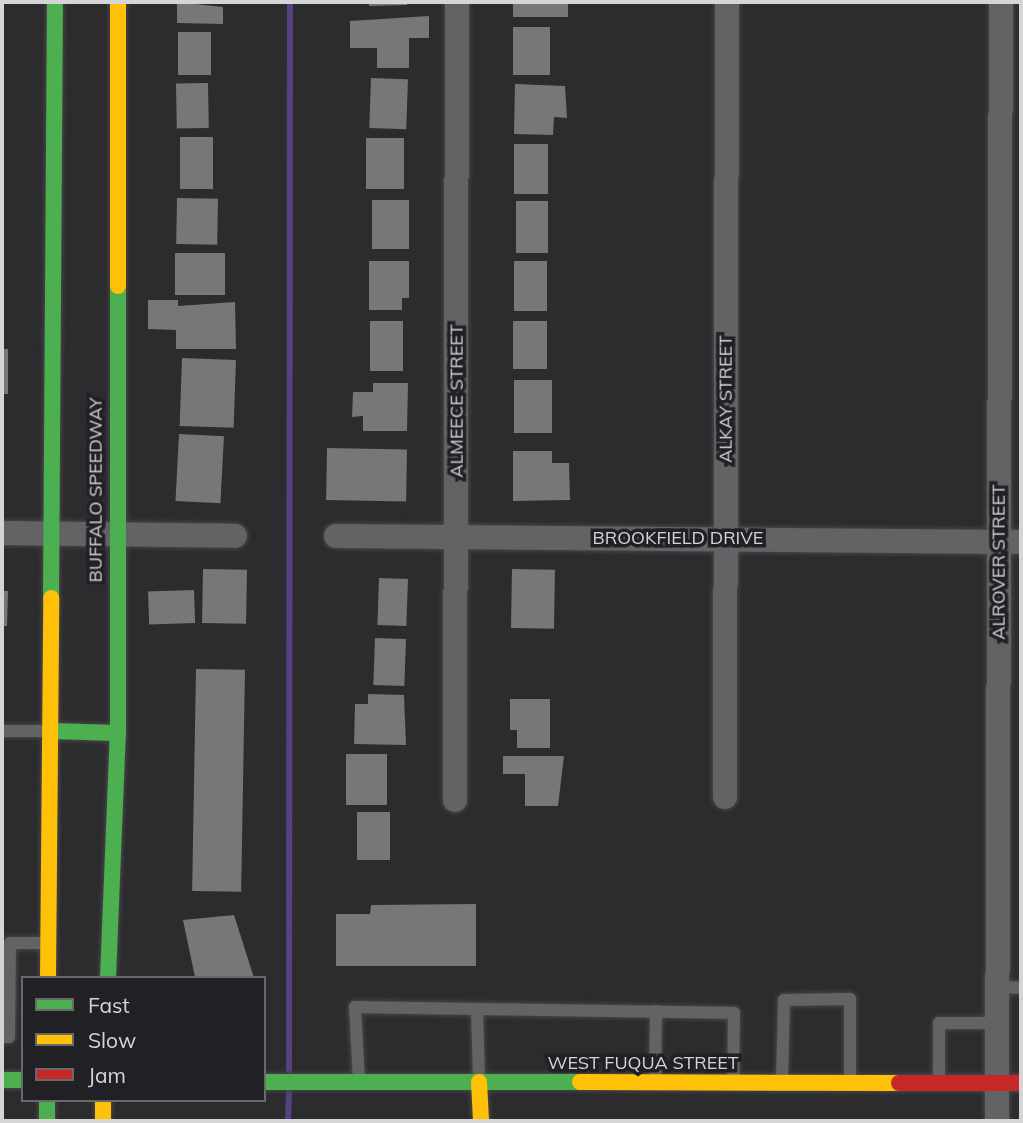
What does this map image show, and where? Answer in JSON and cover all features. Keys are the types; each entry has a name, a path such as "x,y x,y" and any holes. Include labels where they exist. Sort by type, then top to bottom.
{"main road":[{"path":"47,976 55,2"},
{"name":"BUFFALO SPEEDWAY","path":"108,976 118,733 114,532 118,2"},
{"path":"51,731 118,733"},
{"path":"2,1080 21,1080"},
{"name":"WEST FUQUA STREET","path":"266,1082 1010,1083"},
{"path":"479,1082 481,1121"},
{"path":"47,1102 47,1121"},
{"path":"103,1102 103,1121"}],"street":[{"name":"ALMEECE STREET","path":"454,800 457,2"},
{"name":"ALKAY STREET","path":"725,797 726,2"},
{"name":"ALROVER STREET","path":"998,1121 1010,1083 998,1023 1010,987 1010,542 1001,2"},
{"path":"2,533 114,532 235,536"},
{"name":"BROOKFIELD DRIVE","path":"336,536 1010,542"}],"lane":[{"path":"2,731 51,731"},
{"path":"2,1037 9,1037 6,973 10,943 48,943"},
{"path":"782,1083 784,1000 850,999 850,1083"},
{"path":"359,1082 355,1007 733,1013 733,1082"},
{"path":"477,1009 479,1082"},
{"path":"655,1082 656,1011"},
{"path":"939,1083 939,1023 998,1023"}],"building":[{"path":"177,2 223,7 223,24 177,23"},
{"path":"369,2 407,2 407,5 369,6"},
{"path":"513,2 568,2 568,17 513,17"},
{"path":"429,16 429,38 409,38 409,68 377,68 377,48 350,48 350,21"},
{"path":"513,27 550,27 550,75 513,75"},
{"path":"178,32 211,32 211,75 178,75"},
{"path":"371,78 408,79 406,129 369,128"},
{"path":"208,83 209,128 177,129 176,84"},
{"path":"515,84 565,86 567,118 554,117 553,135 514,134"},
{"path":"180,137 213,137 213,189 180,189"},
{"path":"366,138 404,138 404,189 366,189"},
{"path":"514,144 548,144 548,194 514,194"},
{"path":"177,198 218,199 217,245 176,244"},
{"path":"372,200 409,200 409,249 372,249"},
{"path":"516,201 548,201 548,253 516,253"},
{"path":"175,253 225,253 225,295 175,295"},
{"path":"369,261 409,261 409,298 402,298 402,310 369,310"},
{"path":"514,261 547,261 547,311 514,311"},
{"path":"148,300 178,300 178,306 235,302 236,349 176,349 176,330 148,329"},
{"path":"370,321 403,321 403,371 370,371"},
{"path":"513,321 547,321 547,369 513,369"},
{"path":"2,349 8,349 8,394 2,394"},
{"path":"182,358 236,360 234,428 180,426"},
{"path":"514,380 552,380 552,433 514,433"},
{"path":"373,383 408,383 407,431 363,431 363,416 352,417 353,392 373,392"},
{"path":"179,434 224,436 220,503 175,501"},
{"path":"327,448 407,449 406,501 326,500"},
{"path":"513,451 552,451 552,463 569,463 570,500 513,501"},
{"path":"203,569 247,570 246,624 202,623"},
{"path":"512,569 555,570 554,629 511,628"},
{"path":"379,578 408,579 406,626 377,625"},
{"path":"194,590 195,623 149,625 148,592"},
{"path":"2,591 8,591 7,626 2,626"},
{"path":"375,638 406,639 404,686 373,685"},
{"path":"196,669 245,670 241,892 192,891"},
{"path":"368,694 404,695 406,745 354,744 355,704 368,704"},
{"path":"510,699 550,699 550,748 517,748 517,730 510,730"},
{"path":"346,754 387,754 387,805 346,805"},
{"path":"503,756 564,756 558,806 525,806 525,774 503,774"},
{"path":"357,812 390,812 390,860 357,860"},
{"path":"476,904 476,966 336,966 336,914 370,914 371,905"},
{"path":"234,915 253,976 195,976 183,920"}],"waterway":[{"path":"289,1070 290,2"},
{"path":"288,1121 289,1092"}],"traffic: fast":[{"path":"51,598 55,2"},
{"path":"108,976 118,733 118,286"},
{"path":"51,731 118,733"},
{"path":"2,1080 21,1080"},
{"path":"266,1082 580,1082"},
{"path":"47,1102 47,1121"}],"traffic: slow":[{"path":"118,2 118,286"},
{"path":"48,976 51,598"},
{"path":"479,1082 481,1121"},
{"path":"580,1082 899,1083"},
{"path":"103,1102 103,1121"}],"traffic: jam":[{"path":"899,1083 1021,1083"}]}
